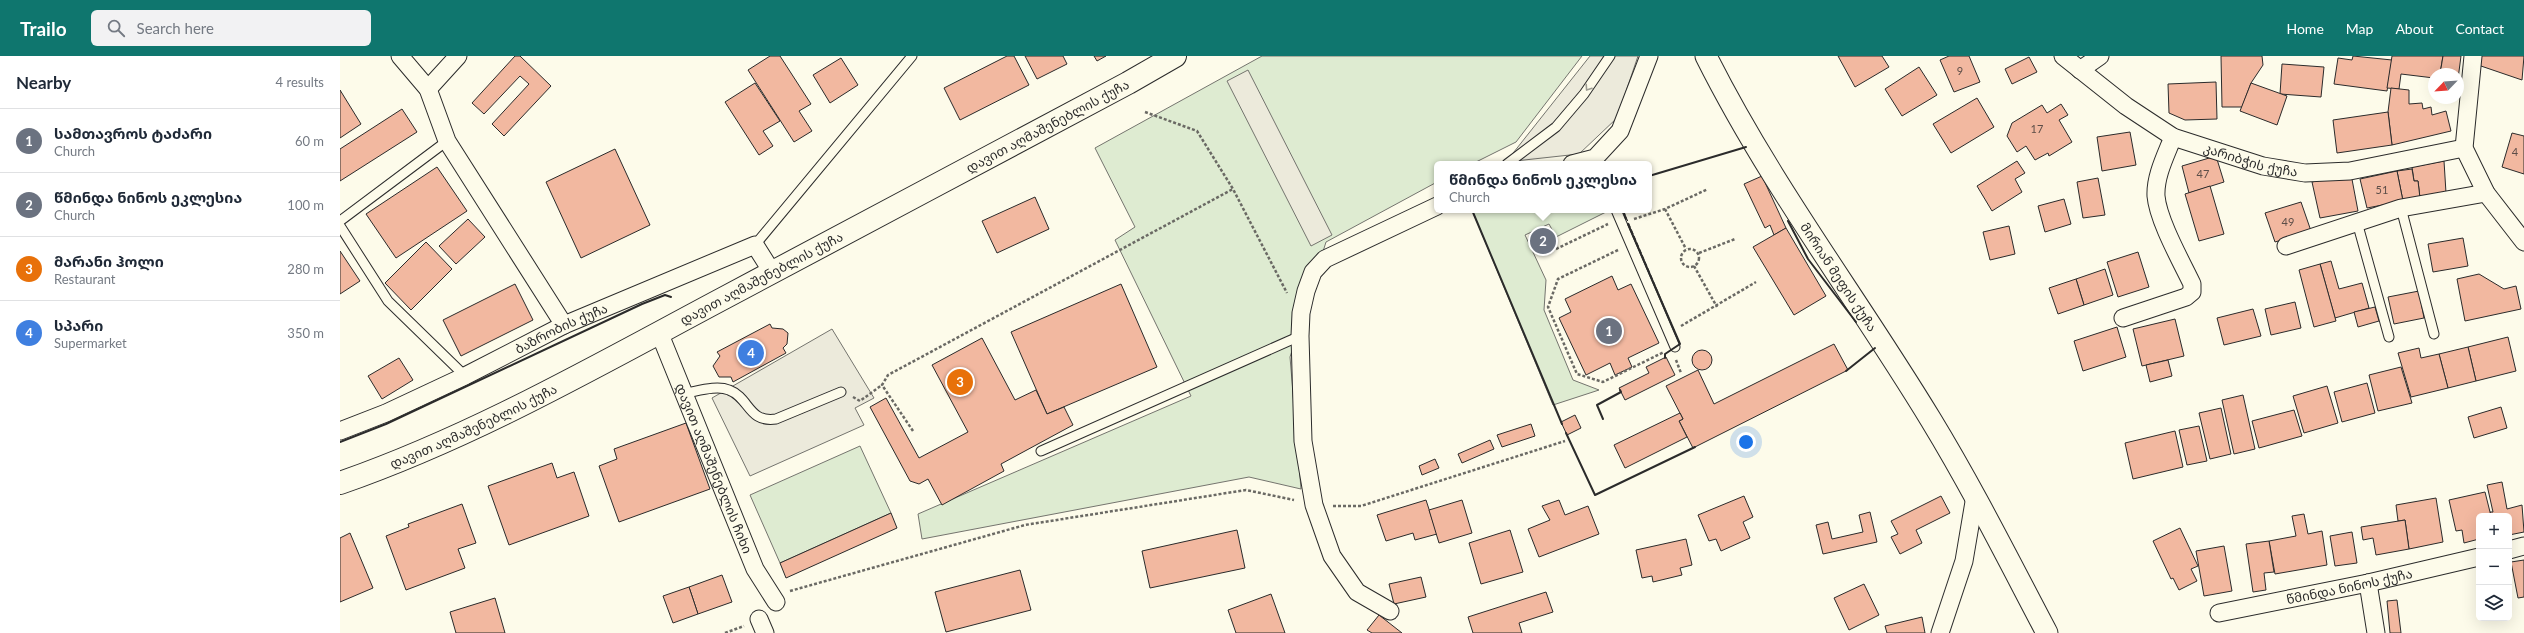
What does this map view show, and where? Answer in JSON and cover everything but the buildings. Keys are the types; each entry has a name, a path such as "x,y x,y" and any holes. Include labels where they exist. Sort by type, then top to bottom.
{"main road":[{"name":"დავით აღმაშენებლის ქუჩა","path":"340,483 401,462 470,430 659,332 1128,83 1175,56"}],"street":[{"path":"400,56 428,89 447,141 564,325"},
{"path":"428,89 458,56"},
{"path":"1597,161 1620,131 1649,56"},
{"name":"მირიან მეფის ქუჩა","path":"1706,56 1737,115 1796,215 1931,419 1975,496 2047,633"},
{"name":"კარიბჭის ქუჩა","path":"2063,56 2126,106 2173,137 2263,166 2305,173 2350,170 2464,148"},
{"path":"2080,70 2100,56"},
{"path":"2473,56 2464,148 2486,193 2524,239"},
{"path":"2123,318 2186,298 2192,292 2192,284 2161,215 2156,196 2158,179 2173,137"},
{"path":"2286,246 2401,208 2486,193"},
{"path":"1390,611 1357,592 1332,556 1314,505 1303,441 1300,336 1304,301 1313,272 1326,259 1434,207"},
{"path":"755,245 772,272"},
{"name":"ბაზრობის ქუჩა","path":"340,431 386,413 465,376 564,325 755,245"},
{"name":"დავით აღმაშენებლის ჩიხი","path":"659,332 686,394 755,569 776,602"},
{"path":"1940,633 1964,561 1975,496"},
{"path":"2512,549 2524,546"},
{"name":"წმინდა ნინოს ქუჩა","path":"2219,613 2368,583 2476,558"},
{"path":"2368,583 2376,633"}],"lane":[{"path":"755,245 912,56"},
{"path":"1511,161 1556,127 1584,94 1610,56"},
{"path":"340,221 447,141"},
{"path":"2401,208 2434,334"},
{"path":"1618,214 1675,347"},
{"path":"2357,222 2389,336"},
{"path":"340,226 388,301 465,376"},
{"path":"1041,451 1300,336"},
{"path":"686,394 719,388 729,390 759,419 767,420 776,419 841,392"}],"path":[{"path":"1145,112 1197,130 1233,189 1287,292 1304,301"},
{"path":"841,392 860,401 882,385 888,376 1233,189"},
{"path":"1631,220 1665,209 1708,189"},
{"path":"1665,209 1686,249"},
{"path":"1556,249 1618,214"},
{"path":"1698,253 1735,239"},
{"path":"1630,245 1558,279 1548,307 1576,374 1603,382 1675,347"},
{"path":"1686,249 1695,250 1698,253"},
{"path":"1686,249 1681,257 1682,262 1690,267 1698,263 1698,253"},
{"path":"1694,266 1717,307"},
{"path":"1679,327 1717,307 1756,282"},
{"path":"882,385 913,430"},
{"path":"776,602 792,590 1025,525 1246,490 1283,496 1314,505 1361,506 1565,441"},
{"path":"726,633 762,626"}],"green space":[{"path":"1262,56 1582,56 1516,142 1478,161 1434,161 1434,184 1326,242 1290,357 1301,489 1249,477 922,539 918,514 1191,396 1115,240 1135,227 1095,148"},
{"path":"1473,213 1604,213 1556,237 1549,224 1525,235 1546,280 1544,310 1573,380 1599,390 1553,405"},
{"path":"860,446 891,513 780,563 750,495"}],"shaded area":[{"path":"1590,56 1638,56 1617,118 1579,154 1507,161"},
{"path":"1248,70 1332,235 1311,246 1227,81"},
{"path":"832,329 874,398 855,408 864,425 750,476 712,398"}],"fence":[{"path":"1624,213 1680,344"}],"wall":[{"path":"1652,175 1746,147"},
{"path":"1473,213 1562,424"},
{"path":"1624,213 1626,219"},
{"path":"1788,221 1808,259 1856,322"},
{"path":"1628,224 1680,344 1665,354 1665,358"},
{"path":"340,442 386,424 642,304 665,295 671,297"},
{"path":"1846,371 1875,348"},
{"path":"1603,419 1597,405 1621,392 1620,390"},
{"path":"1566,433 1595,495 1695,447"}],"place":[{"name":"წმინდა ნინოს ეკლესია","path":"1543,241"},
{"name":"სამთავროს ტაძარი","path":"1609,331"},
{"name":"სპარი","path":"751,353"},
{"name":"მარანი ჰოლი","path":"960,382"}]}
